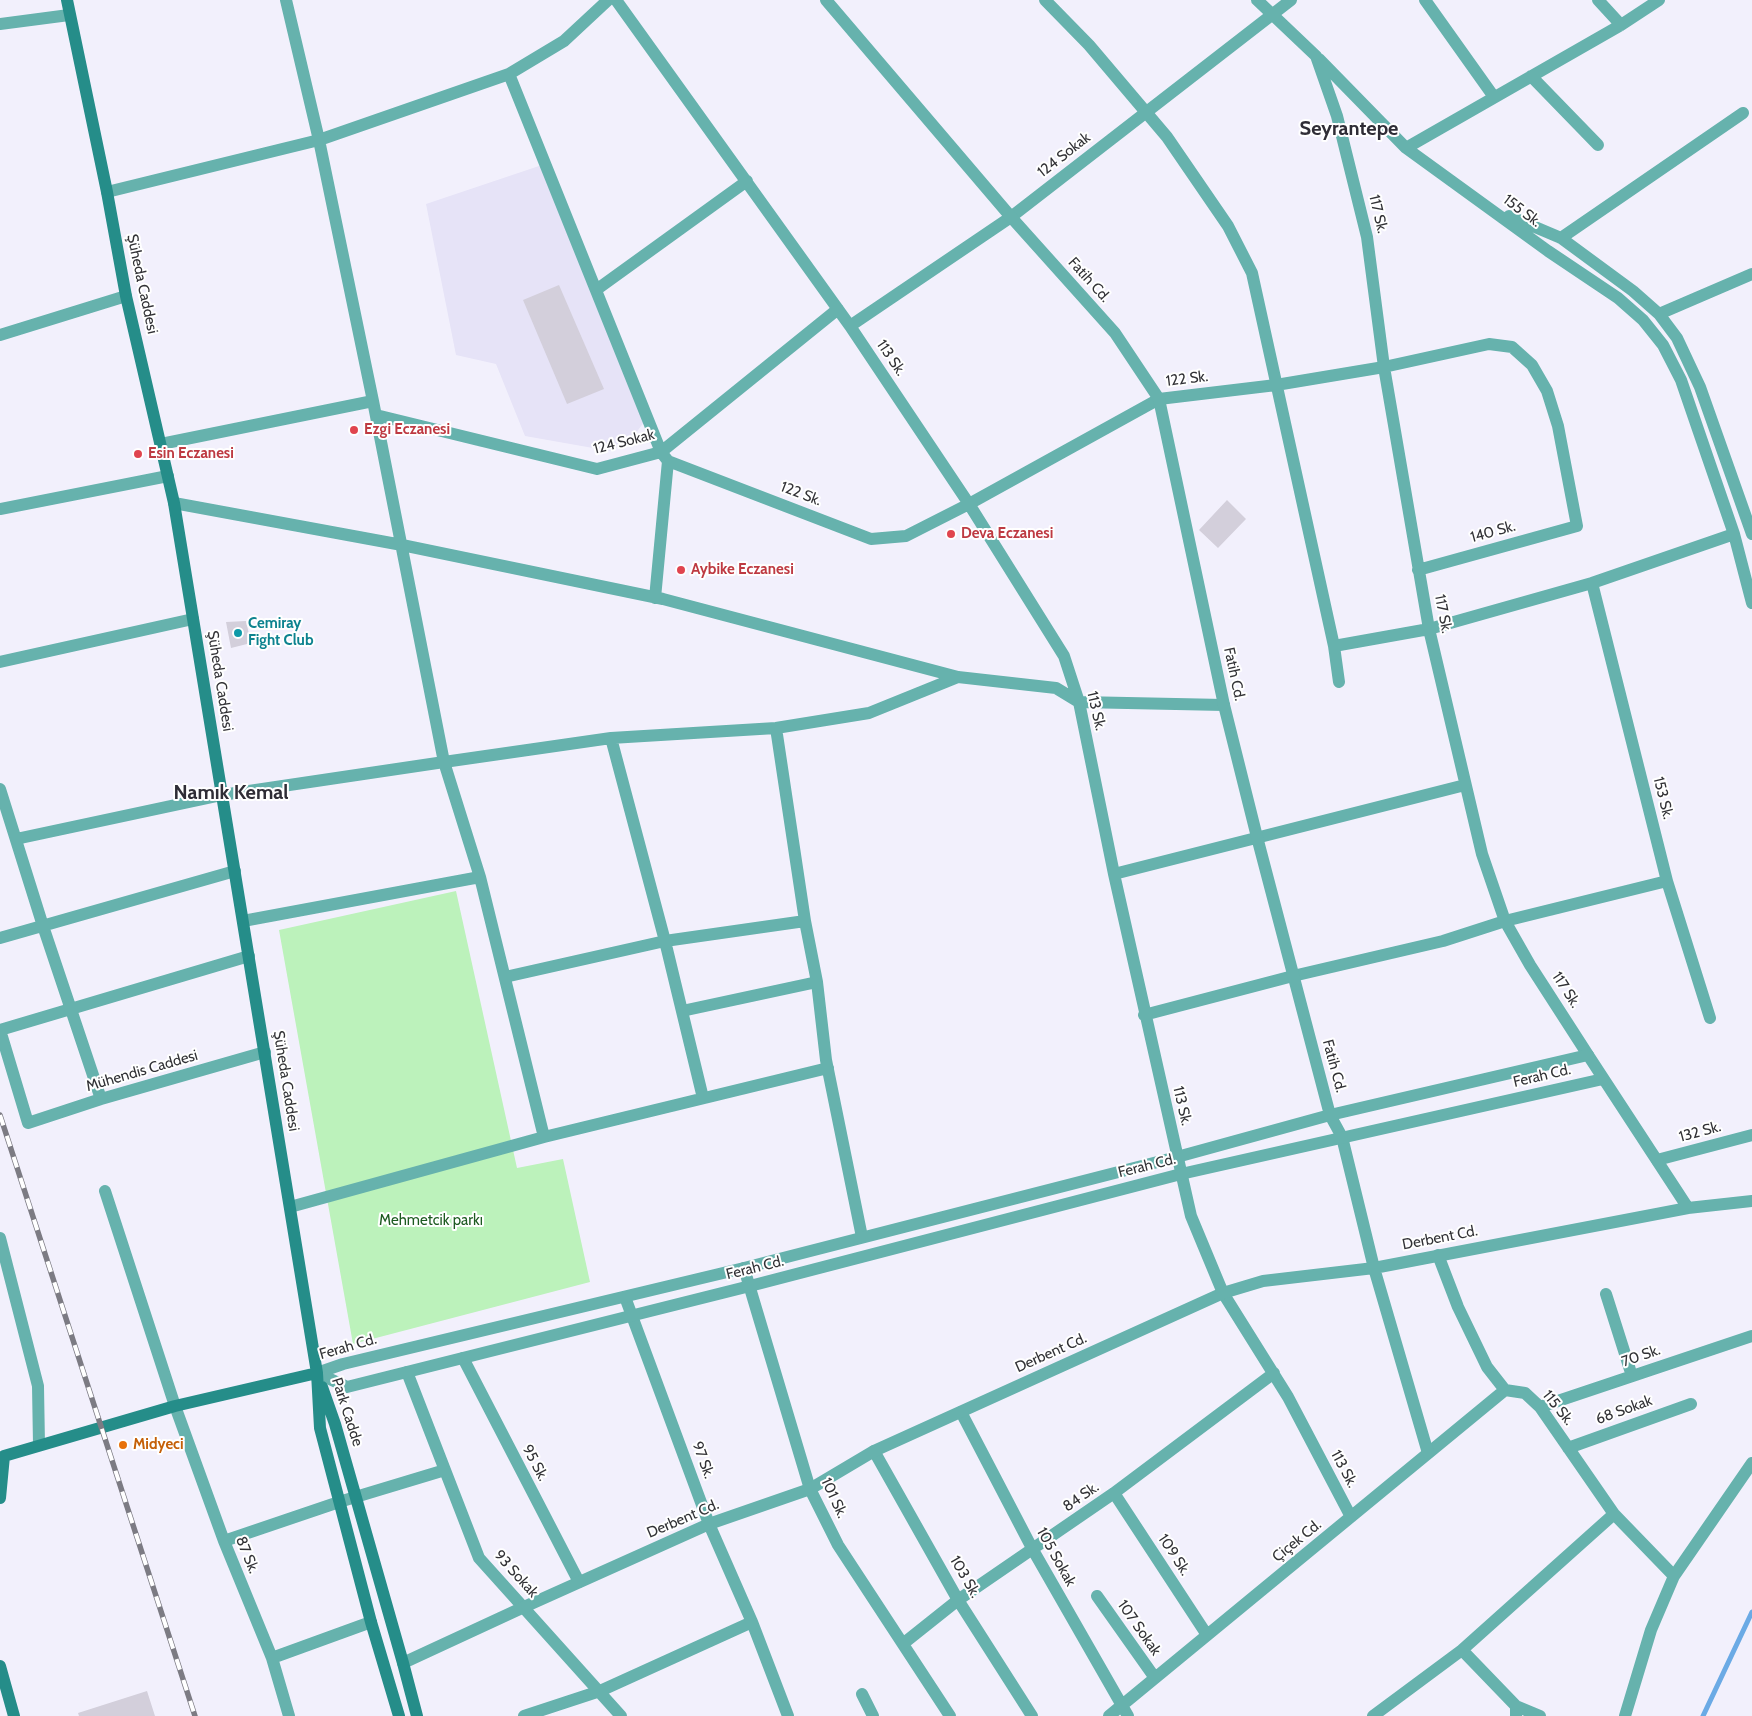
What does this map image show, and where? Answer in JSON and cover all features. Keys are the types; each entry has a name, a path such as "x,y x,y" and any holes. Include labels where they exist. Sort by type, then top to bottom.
{"main road":[{"name":"Şüheda Caddesi","path":"67,0 107,192 126,296 174,503 317,1373"},
{"path":"0,1498 1,1454 175,1406 317,1373"},
{"name":"Park Cadde","path":"317,1373 335,1424 417,1716"},
{"name":"Park Cadde","path":"317,1373 320,1428 371,1622 399,1716"},
{"path":"0,1666 14,1716"}],"street":[{"path":"286,0 319,140 376,415 444,762 480,877 544,1137"},
{"path":"107,192 319,140 509,74 564,41 608,0"},
{"name":"113 Sk.","path":"616,0 850,326 969,504 1064,656 1079,702 1144,1015 1191,1216 1223,1293 1274,1373 1351,1517"},
{"name":"Fatih Cd.","path":"826,0 1011,218 1115,333 1159,399 1224,704 1257,837 1330,1115 1342,1137 1374,1268 1428,1454"},
{"path":"1045,0 1089,45 1167,137 1228,226 1252,272 1334,646 1339,682"},
{"name":"117 Sk.","path":"1257,0 1316,56 1337,116 1367,236 1384,367 1429,629 1482,854 1505,921 1530,965 1688,1208"},
{"name":"124 Sokak","path":"850,326 1011,218 1291,0"},
{"path":"1425,0 1494,97"},
{"path":"1598,0 1622,25"},
{"path":"1406,148 1622,25 1659,0"},
{"path":"0,24 69,15"},
{"path":"1316,56 1406,148 1488,207"},
{"path":"509,74 665,456 655,598"},
{"path":"1531,76 1598,145"},
{"path":"1561,238 1743,113"},
{"path":"596,290 747,181"},
{"name":"155 Sk.","path":"1488,207 1561,238 1633,291 1659,314 1677,338 1700,388 1752,534"},
{"name":"155 Sk.","path":"1488,207 1548,251 1618,298 1643,320 1663,344 1681,380 1734,534 1752,603"},
{"path":"1659,314 1752,274"},
{"path":"0,336 126,296"},
{"name":"124 Sokak","path":"376,415 597,469 665,456 838,309"},
{"name":"122 Sk.","path":"665,456 871,539 906,536 969,504 1159,399 1276,385 1384,367 1489,344 1512,347 1532,365 1546,391 1558,426 1577,526"},
{"path":"161,444 373,401"},
{"path":"0,509 168,476"},
{"path":"174,503 402,545 655,598 958,677 1056,688 1079,702 1224,704"},
{"name":"140 Sk.","path":"1418,570 1577,526"},
{"path":"1334,646 1429,629 1592,583 1734,534"},
{"name":"153 Sk.","path":"1592,583 1667,881 1710,1018"},
{"path":"0,662 193,619"},
{"path":"16,839 222,795 444,762 611,738 776,728 869,713 958,677"},
{"path":"776,728 805,921 817,982 828,1068 862,1237"},
{"path":"611,738 665,940 703,1098"},
{"path":"1114,874 1465,785"},
{"path":"0,789 43,926 102,1099"},
{"path":"0,938 235,871"},
{"path":"243,921 480,877"},
{"path":"1144,1015 1293,976 1443,941 1505,921 1667,881"},
{"path":"505,977 665,940 805,921"},
{"path":"0,1030 249,956"},
{"path":"682,1011 817,982"},
{"name":"Mühendis Caddesi","path":"0,1030 28,1123 102,1099 265,1052"},
{"name":"Ferah Cd.","path":"317,1373 343,1364 744,1268 1177,1157 1330,1115 1588,1055"},
{"path":"290,1206 544,1137 828,1068"},
{"name":"Ferah Cd.","path":"317,1373 348,1387 750,1286 1181,1174 1603,1079"},
{"name":"132 Sk.","path":"1656,1160 1752,1135"},
{"name":"87 Sk.","path":"105,1191 175,1406 224,1541 272,1658 289,1716"},
{"name":"Derbent Cd.","path":"403,1663 709,1524 810,1489 874,1451 1223,1293 1262,1281 1374,1268 1688,1208 1752,1201"},
{"path":"0,1238 38,1386 39,1444"},
{"path":"1438,1255 1458,1307 1486,1367 1505,1390"},
{"name":"101 Sk.","path":"744,1268 810,1489 838,1545 904,1643 950,1716"},
{"path":"1606,1294 1632,1376"},
{"name":"97 Sk.","path":"625,1296 709,1524 752,1622 788,1716"},
{"name":"70 Sk.","path":"1540,1407 1752,1336"},
{"name":"95 Sk.","path":"463,1358 579,1582"},
{"name":"93 Sokak","path":"407,1372 479,1558 622,1716"},
{"name":"84 Sk.","path":"904,1643 958,1600 1114,1493 1274,1373"},
{"name":"115 Sk.","path":"1505,1390 1525,1394 1540,1407 1614,1514 1674,1576"},
{"name":"Çiçek Cd.","path":"1109,1716 1125,1711 1155,1678 1505,1390"},
{"name":"68 Sokak","path":"1568,1448 1691,1404"},
{"name":"105 Sokak","path":"961,1412 1033,1550 1125,1711"},
{"name":"103 Sk.","path":"874,1451 958,1600 1032,1716"},
{"path":"1625,1716 1651,1630 1674,1576 1752,1463"},
{"path":"224,1541 339,1502 445,1470"},
{"name":"109 Sk.","path":"1114,1493 1207,1635"},
{"path":"1373,1716 1462,1650 1614,1514"},
{"name":"107 Sokak","path":"1097,1596 1155,1678"},
{"path":"272,1658 371,1622"},
{"path":"524,1716 600,1690 752,1622"},
{"path":"1462,1650 1516,1711 1540,1716"},
{"path":"862,1694 873,1716"}],"shaded area":[{"path":"542,165 644,422 630,441 610,451 525,436 496,364 456,355 426,204"}],"green space":[{"name":"Mehmetcik parkı","path":"456,891 517,1168 563,1159 590,1282 353,1344 279,930"}],"building":[{"path":"559,285 604,389 567,404 523,300"},
{"path":"1227,500 1246,519 1218,548 1199,530"},
{"name":"Cemiray Fight Club","path":"246,621 251,643 231,648 226,622"},
{"path":"147,1691 155,1716 79,1716 78,1713"}],"waterway":[{"path":"1703,1716 1752,1612"}],"railway":[{"path":"0,1115 195,1716"}],"place":[{"name":"Ezgi Eczanesi","path":"354,430"},
{"name":"Esin Eczanesi","path":"138,454"},
{"name":"Deva Eczanesi","path":"951,534"},
{"name":"Aybike Eczanesi","path":"681,570"},
{"name":"Cemiray Fight Club","path":"238,633"},
{"name":"Midyeci","path":"123,1445"}],"district":[{"name":"Seyrantepe","path":"1349,129"},
{"name":"Namık Kemal","path":"231,793"}]}
